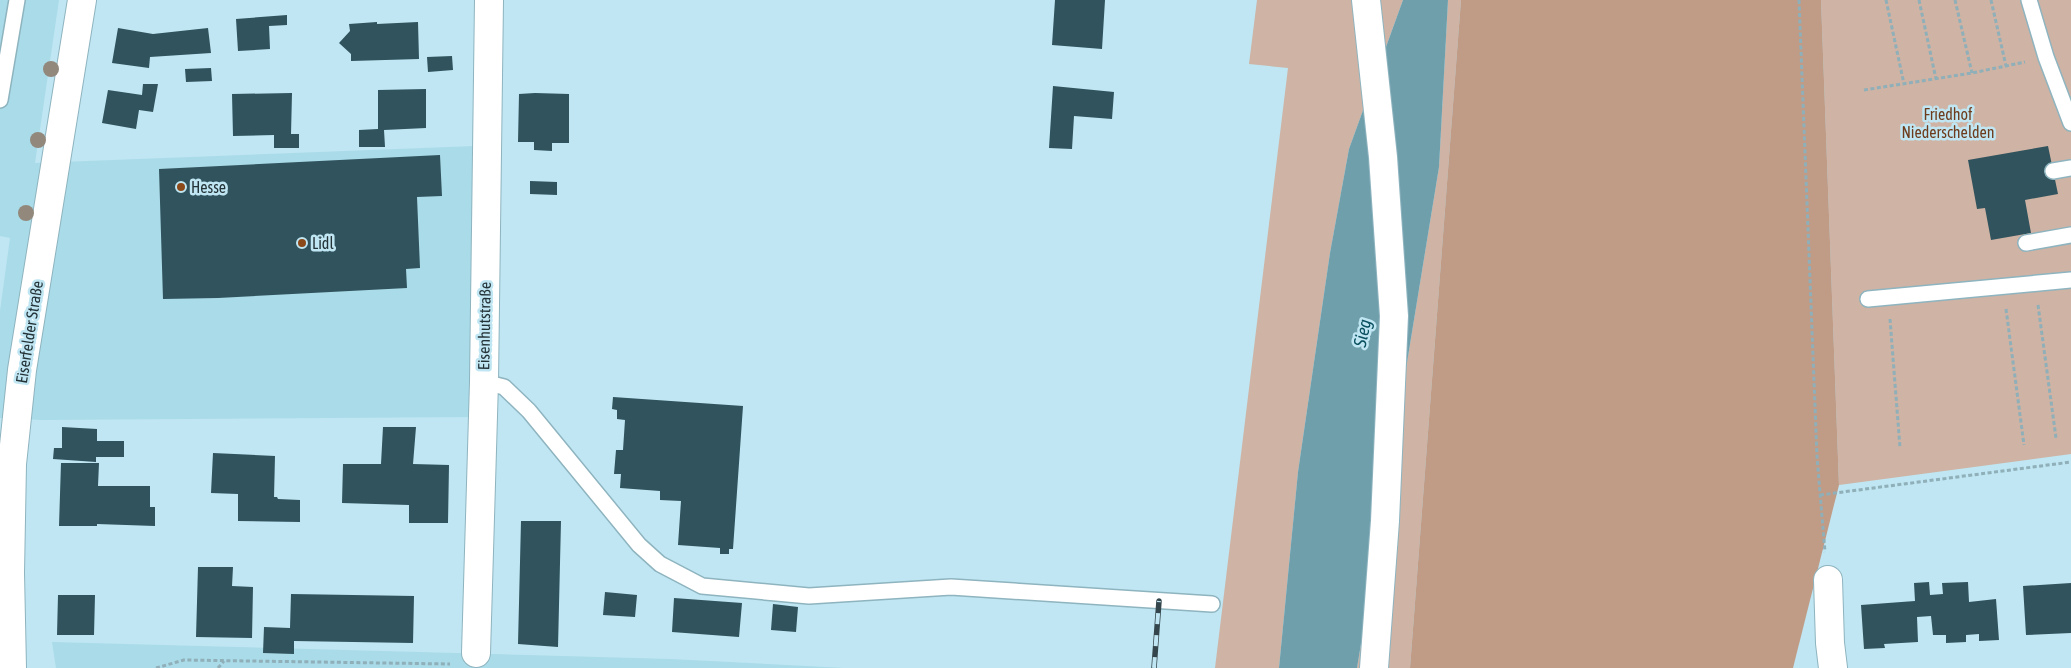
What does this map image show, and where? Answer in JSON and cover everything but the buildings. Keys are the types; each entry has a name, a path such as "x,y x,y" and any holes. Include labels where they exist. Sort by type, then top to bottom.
{"main road":[{"name":"Eiserfelder Straße","path":"12,668 10,573 12,464 22,370 82,0"},
{"name":"Eisenhutstraße","path":"476,654 484,382 489,0"},
{"path":"1366,0 1383,157 1394,316 1385,521 1374,668"},
{"path":"1828,580 1830,643 1833,668"}],"lane":[{"path":"0,100 18,0"},
{"path":"2029,0 2046,57 2071,123"},
{"path":"2053,171 2071,168"},
{"path":"2026,243 2071,235"},
{"path":"1868,299 2071,280"},
{"path":"484,382 504,387 530,412 639,545 660,564 702,586 809,596 951,587 1212,604"}],"path":[{"path":"1799,0 1817,447 1828,580"},
{"path":"1886,0 1904,84"},
{"path":"1919,0 1936,79"},
{"path":"1955,0 1972,73"},
{"path":"1991,0 2006,66"},
{"path":"1864,90 1972,73 2046,57"},
{"path":"2035,283 2056,438"},
{"path":"2003,286 2024,445"},
{"path":"1888,297 1900,448"},
{"path":"1820,495 2071,462"},
{"path":"156,668 184,660 460,664 462,652 476,654"},
{"path":"218,668 224,661"}],"shaded area":[{"path":"0,0 59,0 35,163 475,146 474,417 43,420 0,418 0,311 10,238 0,236"},
{"path":"1461,0 1821,0 1839,485 1793,668 1410,668"},
{"path":"52,642 670,659 844,668 56,668"}],"green space":[{"path":"1257,0 1403,0 1349,149 1330,253 1298,472 1279,668 1215,668 1288,68 1249,64"},
{"path":"1448,0 1461,0 1410,668 1357,668 1439,167"},
{"name":"Friedhof Niederschelden","path":"1821,0 2071,0 2071,454 1839,485"}],"water":[{"name":"Sieg","path":"1403,0 1448,0 1439,167 1357,668 1279,668 1298,472 1330,253 1349,149"}],"railway":[{"path":"1154,668 1159,601"}],"place":[{"name":"Hesse","path":"181,187"},
{"name":"Lidl","path":"302,243"}]}
